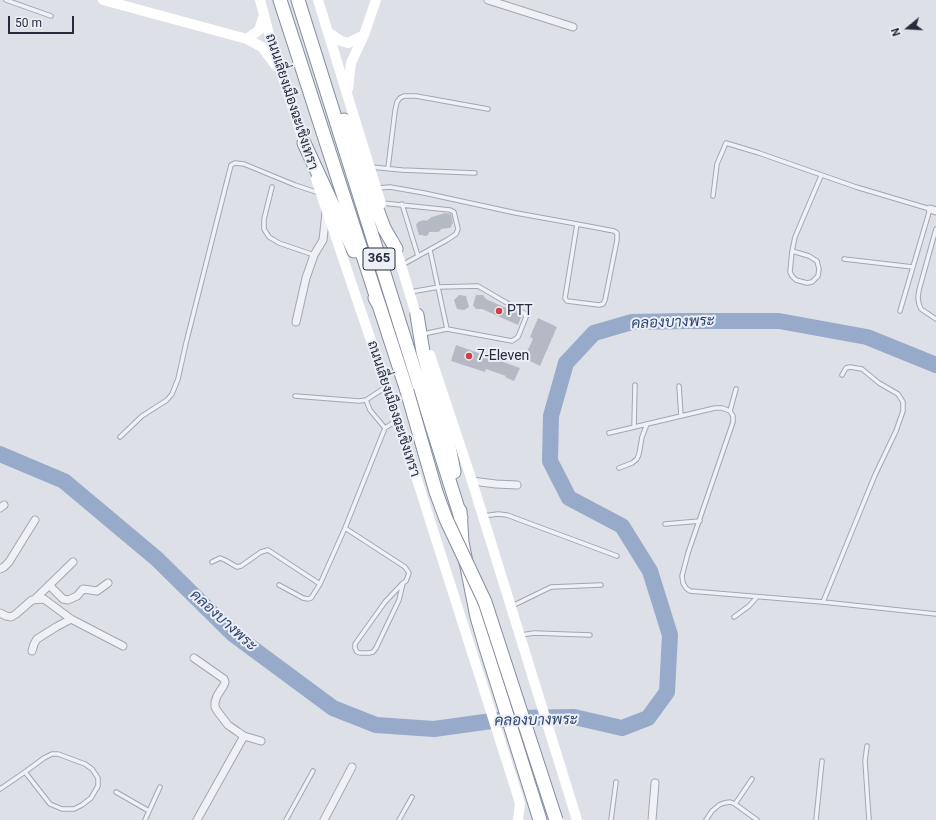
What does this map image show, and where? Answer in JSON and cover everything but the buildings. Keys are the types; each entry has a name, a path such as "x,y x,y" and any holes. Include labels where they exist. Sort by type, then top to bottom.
{"highway":[{"name":"ถนนเลี่ยงเมืองฉะเชิงเทรา","path":"280,0 379,305"},
{"path":"299,0 384,228 396,249"},
{"name":"365","path":"299,0 461,518"},
{"path":"304,143 379,305 407,391 436,492 446,519 476,580 487,608 556,820"},
{"path":"416,315 423,352 447,436 461,518 462,542 470,587 486,648 540,820"}],"main road":[{"path":"103,0 246,39 262,47 270,57 283,82 294,110"},
{"name":"ถนนเลี่ยงเมืองฉะเชิงเทรา","path":"260,0 320,193 398,420 520,803 518,820"},
{"name":"365","path":"318,0 416,315 472,481 577,820"},
{"path":"347,94 351,63 364,35 376,0"},
{"path":"246,39 259,30 264,15"},
{"path":"329,33 341,41 348,43 364,35"},
{"path":"571,798 573,820"},
{"path":"520,803 524,820"}],"street":[{"path":"488,0 573,27"},
{"path":"296,322 306,278 314,255 323,240 326,211"},
{"path":"472,481 516,485"},
{"path":"0,569 9,562 35,520"},
{"path":"0,613 11,617 16,614 36,598 73,562"},
{"path":"49,585 63,599 68,600 77,596 83,589 97,592 108,583"},
{"path":"36,598 44,599 71,619 123,646"},
{"path":"32,651 37,639 71,619"},
{"path":"194,658 224,679 224,685 217,696 214,707 228,725 244,736 261,740"},
{"path":"197,820 244,736"},
{"path":"324,820 352,767"},
{"path":"652,820 655,783"}],"lane":[{"path":"6,0 51,16"},
{"path":"388,168 395,111 397,102 400,98 404,96 416,96 488,109"},
{"path":"713,196 717,164 726,143 759,153 821,176 933,210 913,267 900,311"},
{"path":"120,437 142,416 167,400 172,394 178,379 231,166 235,163 244,164 295,185 320,193"},
{"path":"370,167 475,173"},
{"path":"792,251 809,256 817,261 819,270 818,276 812,282 807,283 796,280 790,272 792,251 795,236 821,176"},
{"path":"376,188 390,187 424,193 516,213 577,224 614,231 617,233 617,240 605,300 603,304 599,306 567,301 565,298 577,224"},
{"path":"272,188 264,219 264,229 269,236 279,244 314,255"},
{"path":"381,203 402,204 450,210 454,212 458,229 456,234 402,266"},
{"path":"402,204 418,256"},
{"path":"936,229 918,298 918,304 921,310 936,319"},
{"path":"430,250 447,329"},
{"path":"844,258 913,267"},
{"path":"409,292 439,287 478,286 524,313 526,317 518,337 512,341 447,329 423,334"},
{"path":"823,602 875,476 896,431 903,411 903,402 898,394 879,384 862,369 850,367 846,368 842,375"},
{"path":"634,428 635,385"},
{"path":"679,386 681,416"},
{"path":"295,396 350,401 366,400 386,387"},
{"path":"730,411 736,389"},
{"path":"366,400 370,410 385,428"},
{"path":"609,433 715,408 722,408 730,411 733,416 733,422 688,553 682,576 683,583 686,588 696,592 823,602 936,614"},
{"path":"279,585 303,598 312,598 320,584 345,528 385,428 398,420"},
{"path":"619,468 632,463 637,459 647,424"},
{"path":"482,516 498,514 507,515 617,556"},
{"path":"665,524 700,521"},
{"path":"345,528 408,570 408,576 403,583 385,602 355,644 354,648 360,654 373,652 376,648 399,600 403,583"},
{"path":"212,562 220,558 237,567 241,566 261,552 268,550 320,584"},
{"path":"511,607 551,587 601,585"},
{"path":"734,617 749,606 757,597"},
{"path":"520,635 534,633 590,635"},
{"path":"867,746 865,761 869,820"},
{"path":"0,789 25,772 52,754 58,754 85,764 92,769 98,778 98,786 91,798 82,805 74,809 62,809 50,804 25,772"},
{"path":"816,820 822,761"},
{"path":"286,820 313,771"},
{"path":"735,804 752,779"},
{"path":"611,820 616,782"},
{"path":"145,820 160,787"},
{"path":"116,792 149,811"},
{"path":"399,820 412,797"},
{"path":"706,820 712,811 719,805 730,802 757,820"}],"waterway":[{"name":"คลองบางพระ","path":"0,454 64,481 157,559 233,634 333,708 376,725 434,729 513,718 574,717 622,728 648,718 667,692 670,635 650,571 622,526 569,498 550,461 551,416 566,363 594,333 632,322 779,321 867,337 936,365"}],"place":[{"name":"PTT","path":"499,311"},
{"name":"7-Eleven","path":"469,356"}]}
